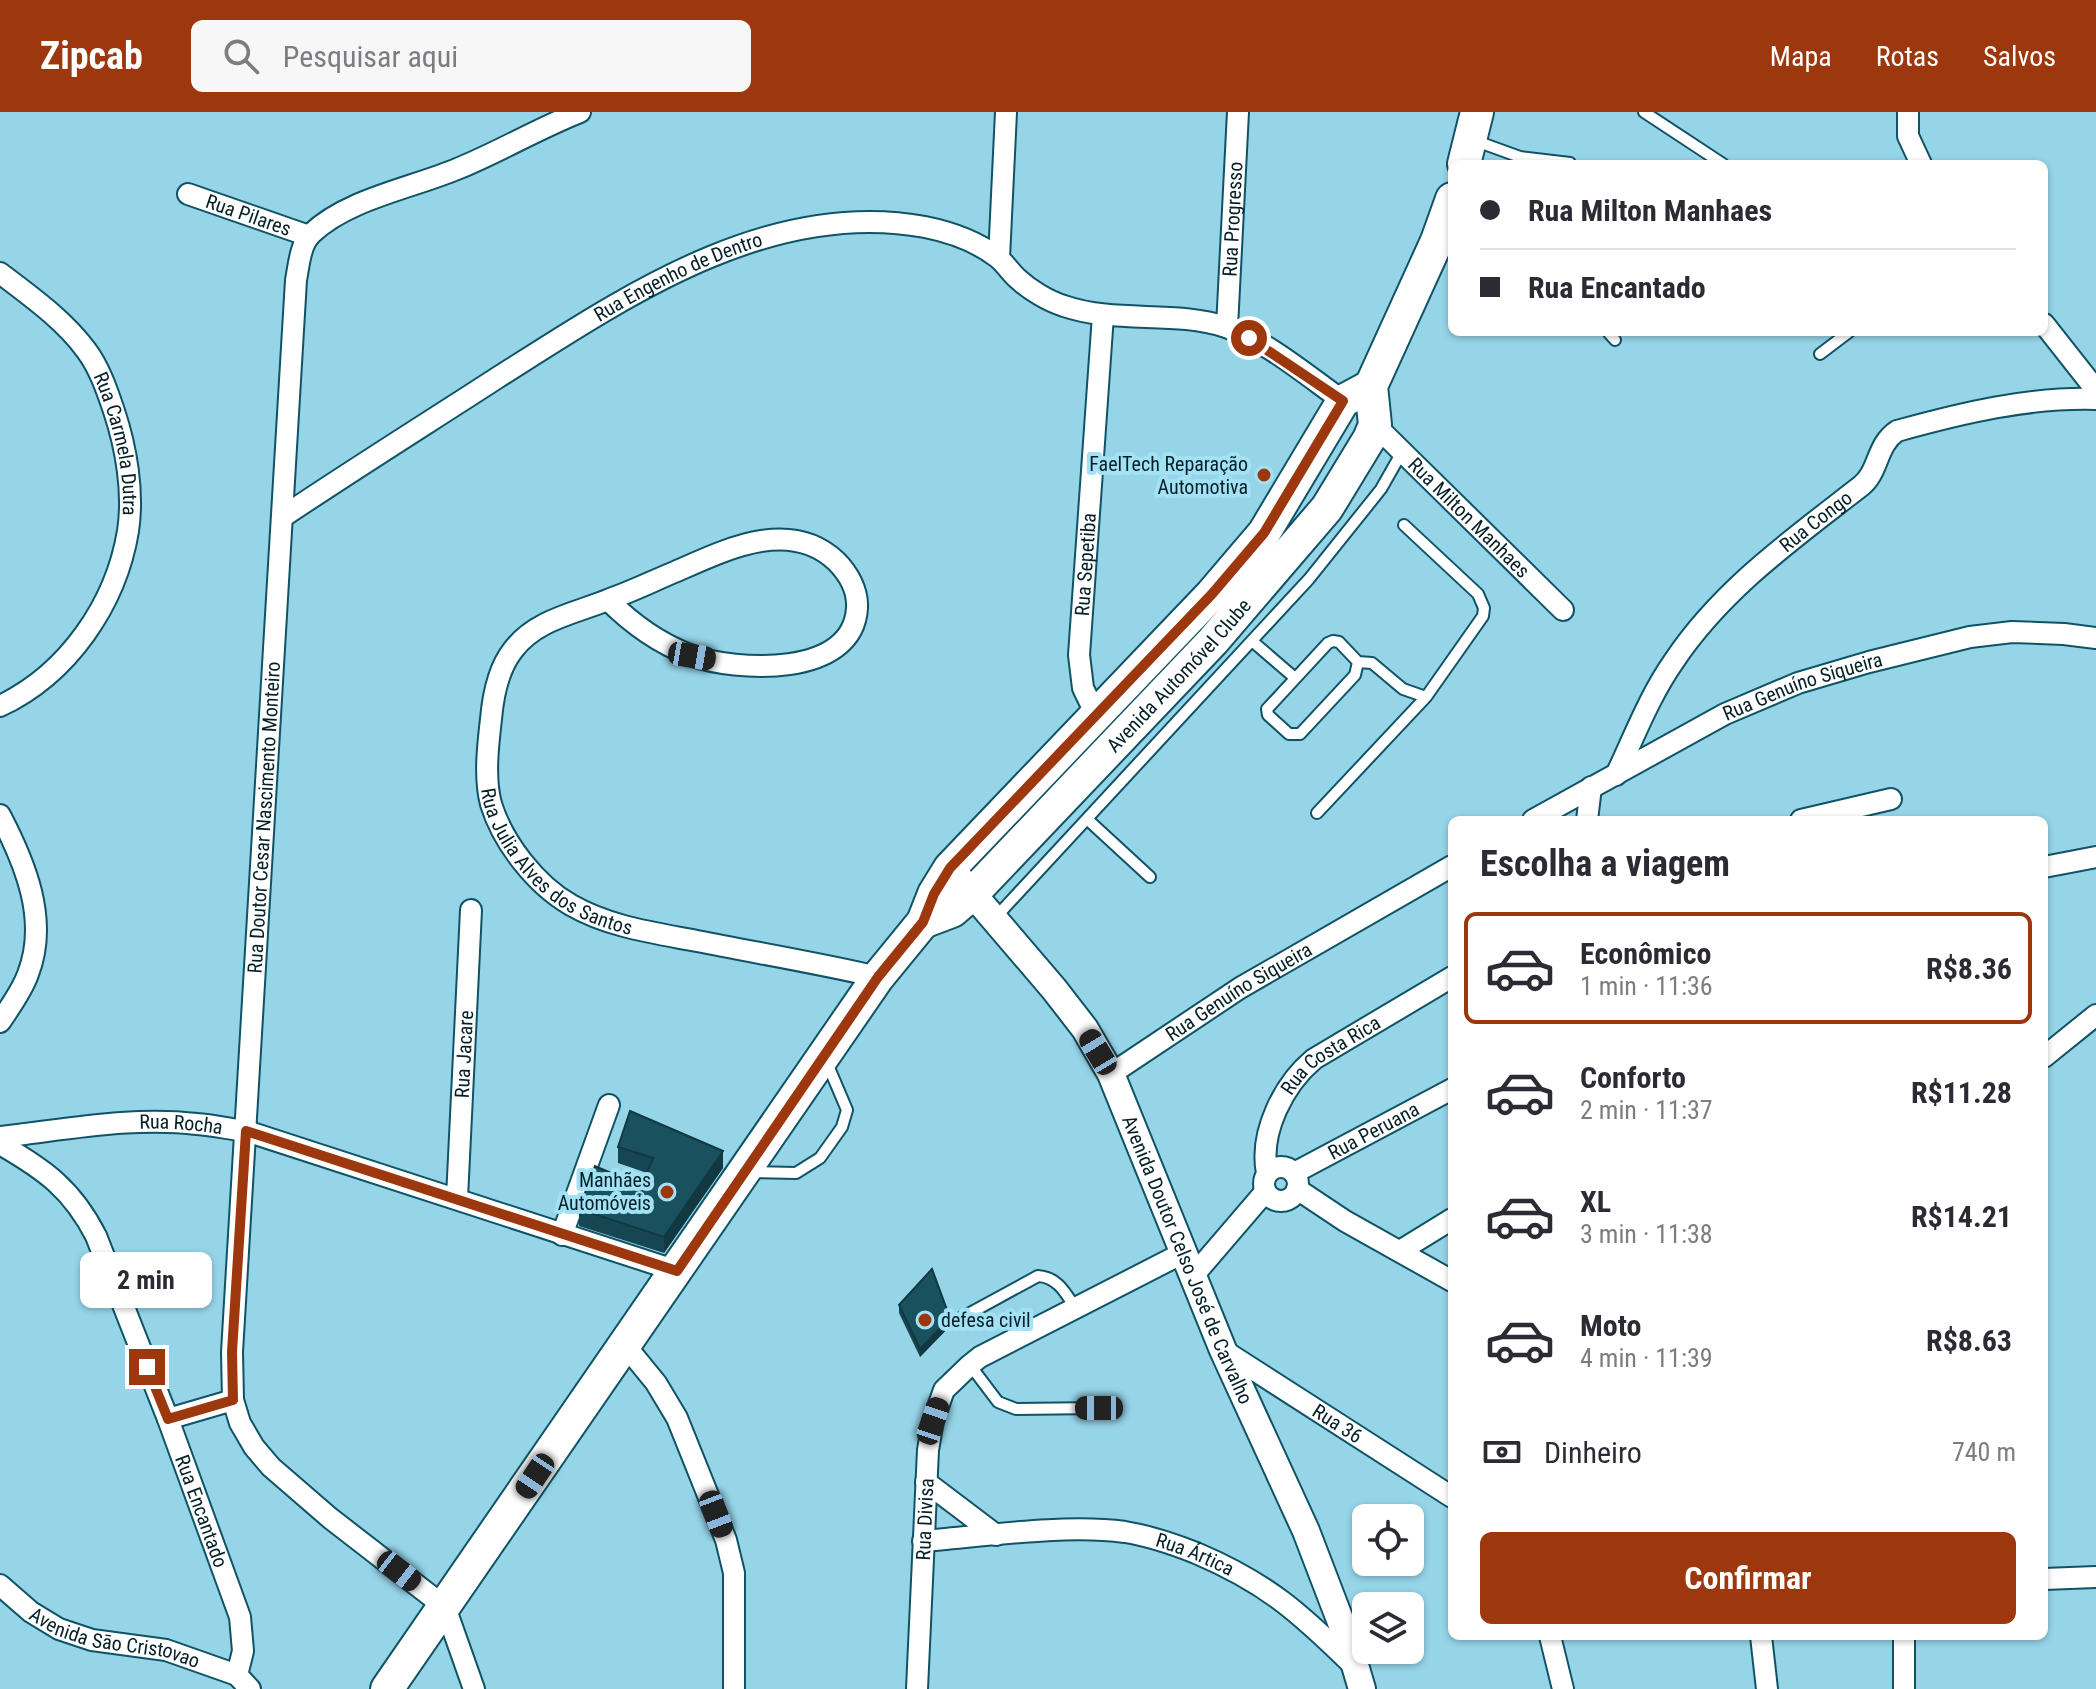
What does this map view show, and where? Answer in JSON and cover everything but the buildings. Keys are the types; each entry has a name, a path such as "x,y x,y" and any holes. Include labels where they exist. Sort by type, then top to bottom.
{"main road":[{"name":"Avenida Automóvel Clube","path":"387,1689 878,977 923,922 934,894 950,868 1212,594 1264,533 1357,393 1437,241 1448,210"},
{"path":"1357,393 1375,425"},
{"name":"Avenida Automóvel Clube","path":"923,922 952,911 973,893 1103,756 1243,629 1327,508 1375,425"},
{"path":"1212,594 1243,629"},
{"path":"1096,715 1104,734 1103,756"}],"street":[{"path":"309,236 362,202 457,169 580,112"},
{"path":"999,258 1006,112"},
{"name":"Rua Progresso","path":"1227,327 1238,112"},
{"path":"1908,112 1908,136 1919,160"},
{"name":"Rua Pilares","path":"188,194 309,236"},
{"name":"Rua Engenho de Dentro","path":"284,516 626,299 708,259 755,241 823,224 857,220 892,222 955,235 999,258 1018,279 1037,293 1081,312 1103,315"},
{"name":"Rua Doutor Cesar Nascimento Monteiro","path":"309,236 303,247 296,280 284,516 255,942 232,1352 233,1400 240,1423 271,1467 330,1518 445,1607"},
{"name":"Rua Carmela Dutra","path":"0,273 68,328 88,352 105,385 121,432 130,491 128,530 115,577 92,623 71,653 38,683 0,706"},
{"path":"1103,315 1199,321 1227,327 1357,393"},
{"name":"Rua Sepetiba","path":"1096,715 1083,688 1079,655 1103,315"},
{"path":"2048,329 2096,390"},
{"name":"Rua Congo","path":"1616,775 1672,662 1696,630 1781,547 1862,485 1888,437 1897,431 1986,409 2063,398 2096,399"},
{"name":"Rua Milton Manhaes","path":"1375,425 1563,610"},
{"name":"Rua Julia Alves dos Santos","path":"608,600 634,625 692,656 741,664 787,665 815,659 838,648 853,628 857,607 853,585 842,567 825,551 800,540 773,537 714,555 608,600 568,613 536,630 513,650 499,676 487,753 491,803 514,850 542,886 572,906 607,921 878,977"},
{"name":"Rua Genuíno Siqueira","path":"1540,816 1725,714 1798,683 1970,637 2012,632 2096,638"},
{"path":"1587,816 1591,787"},
{"path":"1818,816 1891,799"},
{"path":"0,815 28,876 35,904 36,941 28,974 0,1022"},
{"path":"2048,866 2096,857"},
{"name":"Avenida Doutor Celso José de Carvalho","path":"950,868 1085,1029 1111,1074 1223,1350 1306,1531 1359,1679"},
{"name":"Rua Genuíno Siqueira","path":"1111,1074 1240,988 1448,868"},
{"name":"Rua Jacare","path":"457,1198 471,910"},
{"name":"Rua Costa Rica","path":"1266,1182 1265,1161 1271,1128 1278,1107 1299,1071 1448,979"},
{"path":"2048,1054 2096,1015"},
{"name":"Rua Peruana","path":"1296,1181 1448,1091"},
{"path":"562,1235 609,1105"},
{"name":"Rua Rocha","path":"0,1137 157,1122 195,1123 246,1131 677,1271"},
{"name":"Rua Encantado","path":"0,1144 53,1177 85,1215 168,1419 240,1617 244,1682"},
{"path":"1188,1264 1281,1166 1345,1221 1448,1279"},
{"path":"1266,1182 1272,1199 1282,1201 1292,1197 1296,1181"},
{"path":"1400,1251 1448,1221"},
{"name":"Rua Divisa","path":"917,1689 926,1482 933,1421 944,1390 980,1357 1076,1309 1188,1264"},
{"path":"625,1345 656,1383 677,1418 726,1540 734,1573 734,1689"},
{"name":"Rua 36","path":"1223,1350 1448,1494"},
{"path":"168,1419 233,1400"},
{"path":"926,1482 996,1535"},
{"name":"Rua Ártica","path":"923,1541 1103,1531 1125,1532 1166,1541 1238,1571 1280,1597 1307,1619 1359,1679"},
{"path":"2048,1579 2096,1577"},
{"name":"Avenida Sāo Cristovao","path":"0,1585 31,1612 59,1629 92,1640 166,1650 244,1682"},
{"path":"445,1607 474,1689"},
{"path":"1551,1640 1563,1689"},
{"path":"1761,1640 1767,1689"},
{"path":"1904,1640 1904,1689"}],"lane":[{"path":"1644,112 1717,160"},
{"path":"1470,138 1520,157 1545,160"},
{"path":"1820,354 1844,336"},
{"path":"995,918 1087,819 1243,629 1358,521 1391,474 1402,452"},
{"path":"1317,813 1426,697 1480,624 1484,608 1478,594 1404,525"},
{"path":"1243,629 1295,678"},
{"path":"1358,662 1355,675 1300,734 1289,734 1268,715 1267,709 1333,641 1339,642 1358,662 1372,663 1403,689 1426,697"},
{"path":"1087,819 1150,877"},
{"path":"745,1172 796,1173 820,1158 842,1127 847,1110 824,1055"},
{"path":"961,1318 1038,1276 1057,1282 1076,1309"},
{"path":"970,1365 998,1402 1016,1409 1099,1408"}],"place":[{"name":"FaelTech Reparação Automotiva","path":"1264,475"},
{"name":"Manhães Automóveis","path":"667,1192"},
{"name":"defesa civil","path":"925,1320"}],"route":[{"path":"147,1367 168,1419 233,1400 232,1352 246,1131 677,1271 878,977 923,922 934,894 950,868 1212,594 1264,533 1343,401 1249,338"}]}
